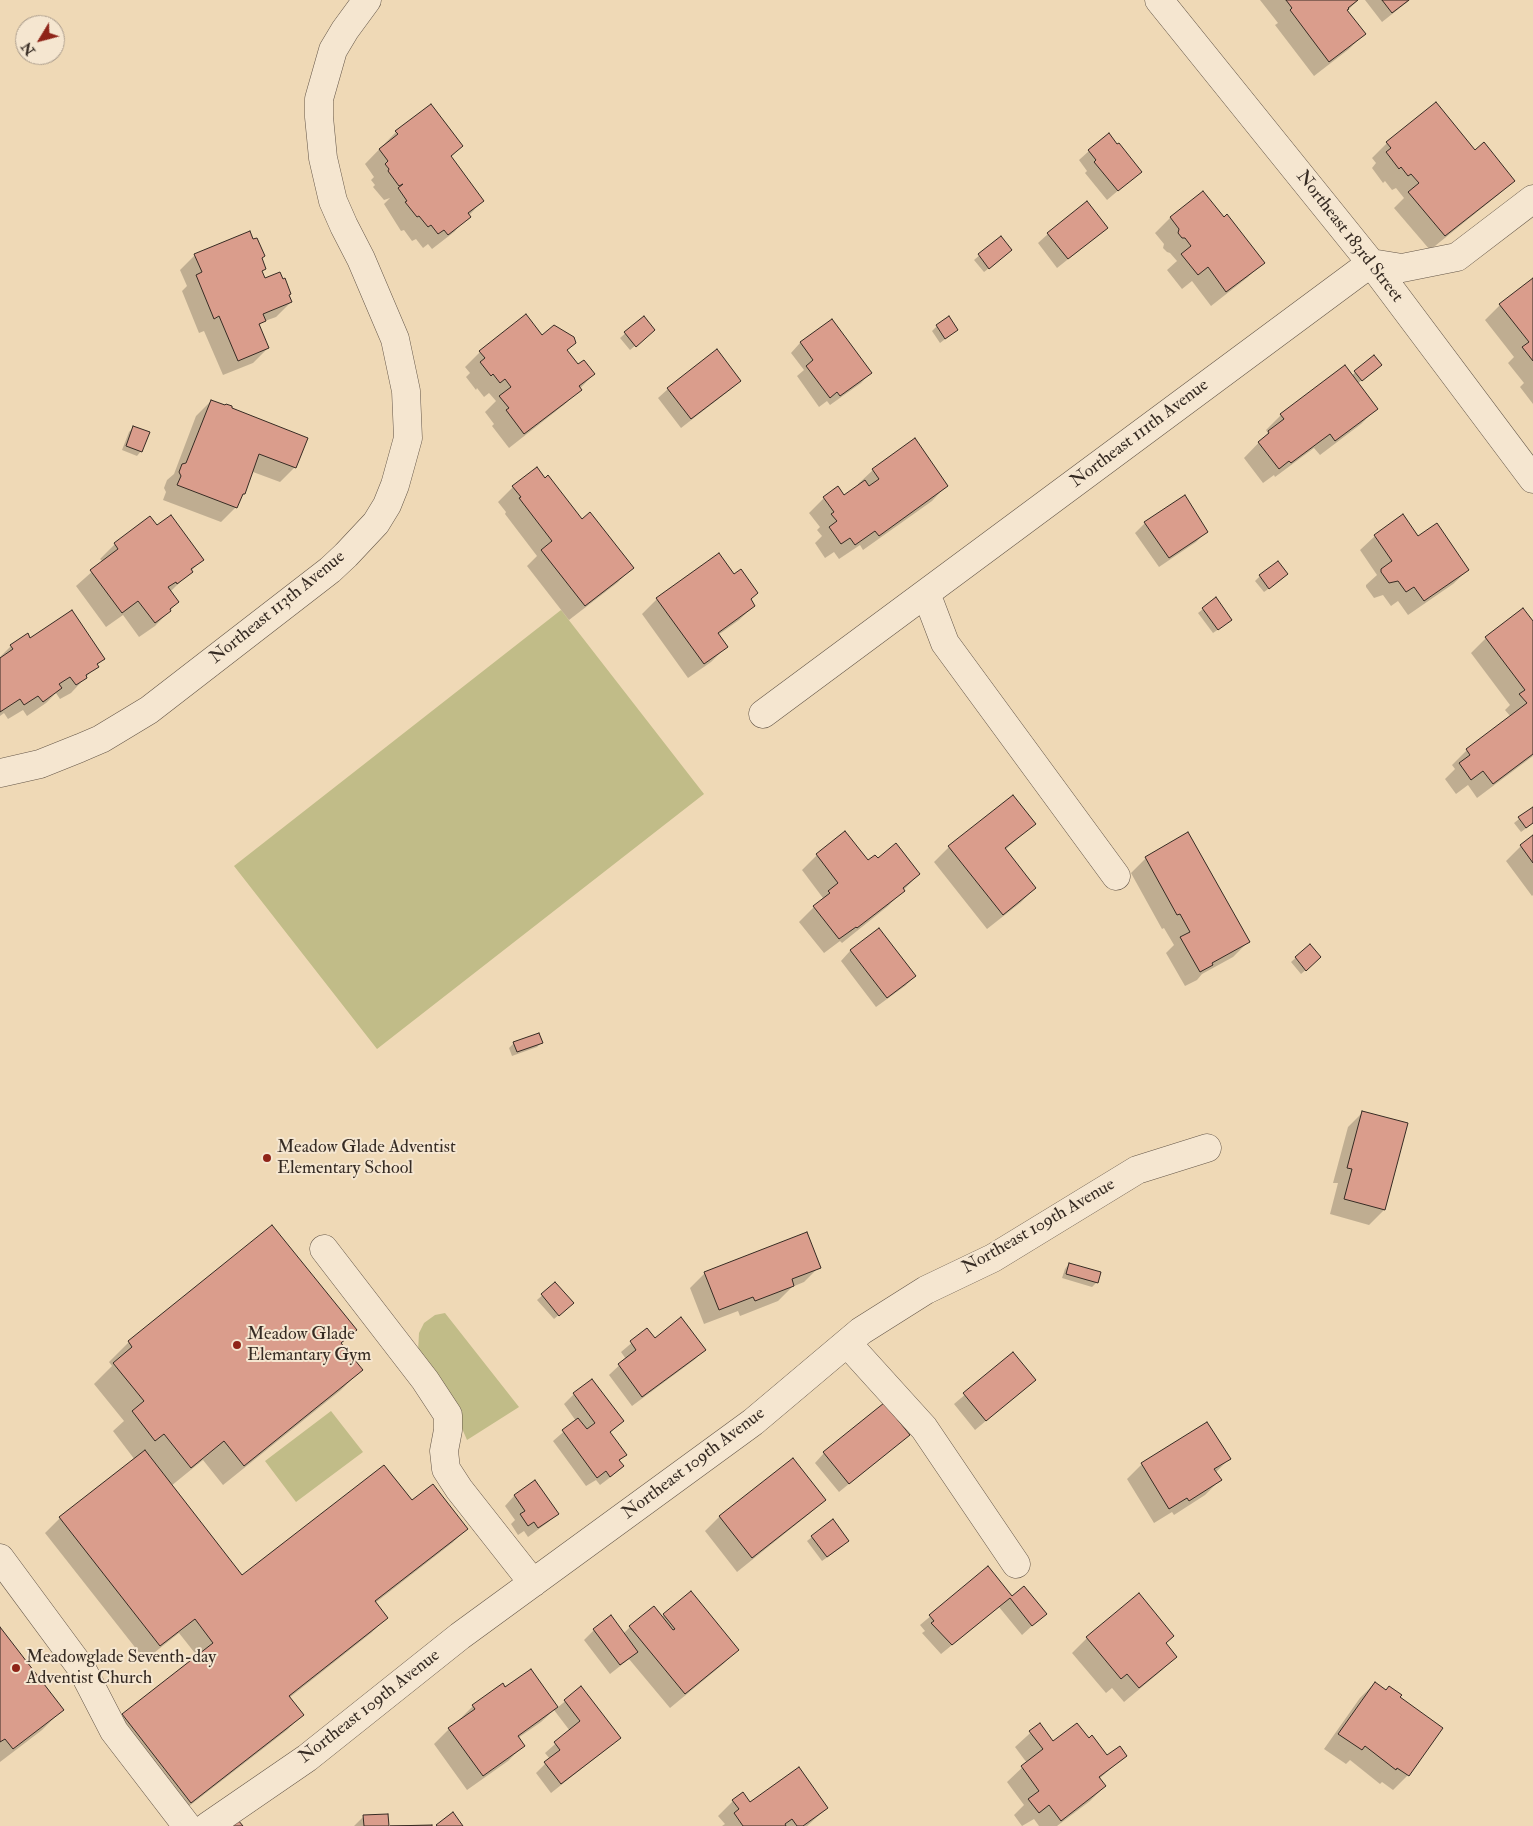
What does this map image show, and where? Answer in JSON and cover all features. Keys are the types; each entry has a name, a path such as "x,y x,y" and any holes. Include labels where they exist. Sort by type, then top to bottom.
{"street":[{"name":"Northeast 113th Avenue","path":"0,773 40,764 80,748 101,739 149,710 330,570 376,523 387,505 395,485 408,438 406,391 394,339 373,285 334,201 323,158 319,118 319,99 333,50 367,0"},
{"name":"Northeast 183rd Street","path":"1158,0 1371,263 1533,478"},
{"path":"1371,263 1402,268 1457,258 1533,199"},
{"name":"Northeast 111th Avenue","path":"763,714 1371,263"},
{"path":"926,592 945,644 1116,876"},
{"name":"Northeast 109th Avenue","path":"208,1826 307,1758 460,1636 753,1422 861,1332 926,1290 993,1258 1137,1170 1206,1148"},
{"path":"324,1249 425,1380 448,1415 448,1430 444,1451 446,1469 459,1489 533,1583"},
{"path":"847,1343 924,1428 1016,1564"},
{"path":"0,1558 82,1669 114,1731 187,1826"}],"shaded area":[{"path":"561,610 704,794 377,1049 234,866"},
{"path":"445,1313 519,1407 467,1440 455,1412 418,1352 419,1333 424,1323 435,1315"},
{"path":"331,1411 363,1452 296,1502 265,1461"}],"building":[{"path":"1286,0 1358,0 1347,10 1366,34 1329,62 1290,10 1292,8"},
{"path":"1382,0 1409,0 1392,13"},
{"path":"1436,102 1475,150 1484,142 1515,181 1445,236 1408,192 1419,183 1411,174 1408,176 1401,167 1399,169 1386,152 1391,148 1386,142"},
{"path":"431,104 463,146 451,156 484,201 468,213 471,217 448,235 444,230 438,234 431,225 428,227 419,216 417,217 405,202 407,201 398,188 403,184 399,186 388,171 389,169 385,164 388,161 379,149 398,134 395,131"},
{"path":"1109,133 1142,172 1118,191 1094,162 1096,160 1088,150"},
{"path":"1203,191 1224,217 1227,214 1265,263 1226,292 1208,267 1198,275 1181,254 1191,246 1178,233 1179,229 1170,217"},
{"path":"1087,201 1108,228 1068,259 1047,233"},
{"path":"250,231 253,239 257,238 265,256 262,258 266,269 262,271 265,278 280,272 283,279 285,278 292,302 263,314 266,321 259,324 269,348 238,361 219,316 214,319 196,275 202,272 194,254"},
{"path":"1001,236 1012,250 989,269 978,254"},
{"path":"1533,278 1533,361 1522,347 1529,342 1499,304"},
{"path":"526,314 542,335 554,325 574,337 576,343 567,350 578,364 584,360 595,374 579,386 582,390 524,434 506,410 509,408 499,396 511,387 505,379 500,383 493,374 491,376 480,362 485,358 479,351"},
{"path":"644,316 655,330 636,347 624,332"},
{"path":"949,316 958,330 945,339 936,325"},
{"path":"832,319 872,373 840,396 837,392 830,398 806,366 813,360 800,342"},
{"path":"717,349 741,381 691,419 667,388"},
{"path":"1374,355 1382,365 1362,381 1354,371"},
{"path":"1345,365 1378,409 1335,441 1330,434 1291,463 1289,461 1279,469 1258,442 1269,433 1268,431 1284,419 1280,414"},
{"path":"211,400 232,406 232,408 308,438 296,468 259,454 245,494 243,494 237,508 177,485 181,476 179,472 182,464 186,463"},
{"path":"133,426 150,432 142,452 126,446"},
{"path":"915,438 948,486 879,536 875,531 855,545 850,538 841,544 829,527 837,521 831,514 834,512 823,497 838,486 844,495 865,480 869,486 879,479 872,469"},
{"path":"537,467 545,478 548,475 582,519 590,512 634,568 585,606 541,550 552,541 512,486"},
{"path":"1185,495 1208,532 1169,558 1144,522"},
{"path":"1403,514 1418,536 1437,523 1469,570 1424,601 1414,587 1406,592 1398,581 1389,583 1381,572 1381,569 1392,561 1374,535"},
{"path":"171,515 204,560 191,569 193,572 177,584 176,582 168,587 179,602 170,609 171,611 155,623 138,601 122,613 90,570 118,549 114,543 150,516 157,525"},
{"path":"719,553 734,574 741,569 758,593 751,599 755,606 718,633 728,647 704,664 656,598"},
{"path":"1278,561 1288,574 1269,589 1259,575"},
{"path":"1216,597 1232,620 1218,630 1202,608"},
{"path":"1523,608 1533,621 1533,754 1493,784 1483,771 1471,780 1459,763 1470,755 1466,749 1527,703 1519,694 1525,690 1485,637"},
{"path":"72,610 105,659 97,664 99,667 86,675 87,678 76,685 70,677 59,684 62,688 43,702 38,696 24,705 20,699 0,712 0,658 13,649 10,645 28,633 30,638"},
{"path":"1013,795 1036,824 1005,848 1036,888 1003,915 948,846"},
{"path":"1533,807 1533,823 1526,828 1518,817"},
{"path":"845,831 868,860 875,855 878,858 896,843 920,874 903,888 905,891 857,928 839,939 813,906 830,893 828,891 838,883 816,854"},
{"path":"1188,832 1250,942 1212,963 1213,965 1200,972 1180,937 1190,932 1180,914 1177,915 1145,857"},
{"path":"1533,835 1533,863 1520,845"},
{"path":"879,928 916,976 887,998 850,950"},
{"path":"1310,944 1321,957 1306,971 1295,957"},
{"path":"539,1033 543,1043 517,1052 513,1042"},
{"path":"1362,1111 1408,1123 1385,1210 1344,1199 1352,1169 1347,1168"},
{"name":"Meadow Glade Elemantary Gym","path":"272,1225 357,1330 341,1343 363,1370 244,1466 224,1441 191,1468 164,1434 155,1441 132,1411 144,1401 113,1363 132,1347 128,1341"},
{"path":"807,1232 821,1268 792,1279 794,1286 755,1301 753,1297 719,1310 704,1272"},
{"path":"1069,1263 1101,1272 1098,1283 1066,1274"},
{"path":"555,1282 574,1303 559,1316 541,1294"},
{"path":"681,1317 706,1350 642,1397 618,1364 636,1350 630,1341 647,1328 655,1338"},
{"path":"1013,1352 1036,1380 986,1421 963,1393"},
{"path":"592,1379 624,1421 610,1432 627,1455 619,1460 624,1466 610,1477 606,1471 597,1478 562,1430 578,1418 587,1429 595,1423 573,1393"},
{"path":"884,1403 910,1435 849,1484 823,1452"},
{"path":"1207,1422 1231,1459 1214,1469 1222,1480 1189,1501 1187,1498 1169,1509 1141,1463"},
{"path":"145,1450 242,1575 384,1465 412,1500 433,1484 468,1529 375,1601 388,1618 289,1696 304,1715 191,1803 122,1714 213,1643 195,1619 160,1646 59,1517"},
{"path":"793,1458 826,1500 752,1558 719,1516"},
{"path":"535,1480 559,1514 538,1528 534,1522 528,1526 520,1514 525,1511 514,1495"},
{"path":"833,1519 849,1541 827,1557 811,1536"},
{"path":"988,1566 1012,1596 1024,1586 1047,1614 1032,1626 1010,1598 952,1645 931,1623 934,1621 929,1615"},
{"path":"691,1591 739,1650 685,1694 629,1626 654,1606 673,1630 675,1629 663,1614"},
{"path":"1139,1593 1174,1636 1166,1643 1177,1657 1139,1688 1127,1674 1121,1679 1086,1637"},
{"path":"611,1615 638,1652 620,1665 593,1629"},
{"name":"Meadowglade Seventh-day Adventist Church","path":"0,1627 64,1710 13,1749 5,1739 0,1742"},
{"path":"531,1669 558,1707 518,1736 525,1746 483,1776 448,1728 475,1709 472,1705 503,1683 505,1687"},
{"path":"1375,1682 1386,1690 1389,1686 1402,1695 1400,1697 1443,1728 1409,1776 1397,1768 1396,1770 1365,1746 1362,1750 1338,1734"},
{"path":"581,1686 621,1738 561,1784 544,1762 560,1750 554,1742 580,1721 564,1700"},
{"path":"1040,1723 1053,1741 1077,1723 1089,1738 1092,1735 1107,1755 1120,1746 1127,1756 1099,1777 1106,1786 1061,1821 1049,1805 1039,1813 1028,1799 1039,1791 1021,1766 1043,1749 1029,1731"},
{"path":"799,1767 828,1808 803,1826 797,1826 792,1819 785,1824 786,1826 743,1826 734,1813 739,1809 732,1800 743,1792 750,1802"},
{"path":"453,1812 463,1826 436,1825"},
{"path":"388,1814 389,1826 364,1826 363,1815"},
{"path":"238,1820 243,1826 231,1826"},
{"path":"432,1825 432,1826 390,1826"}],"place":[{"name":"Meadow Glade Adventist Elementary School","path":"267,1158"},
{"name":"Meadow Glade Elemantary Gym","path":"237,1345"},
{"name":"Meadowglade Seventh-day Adventist Church","path":"16,1668"}]}
